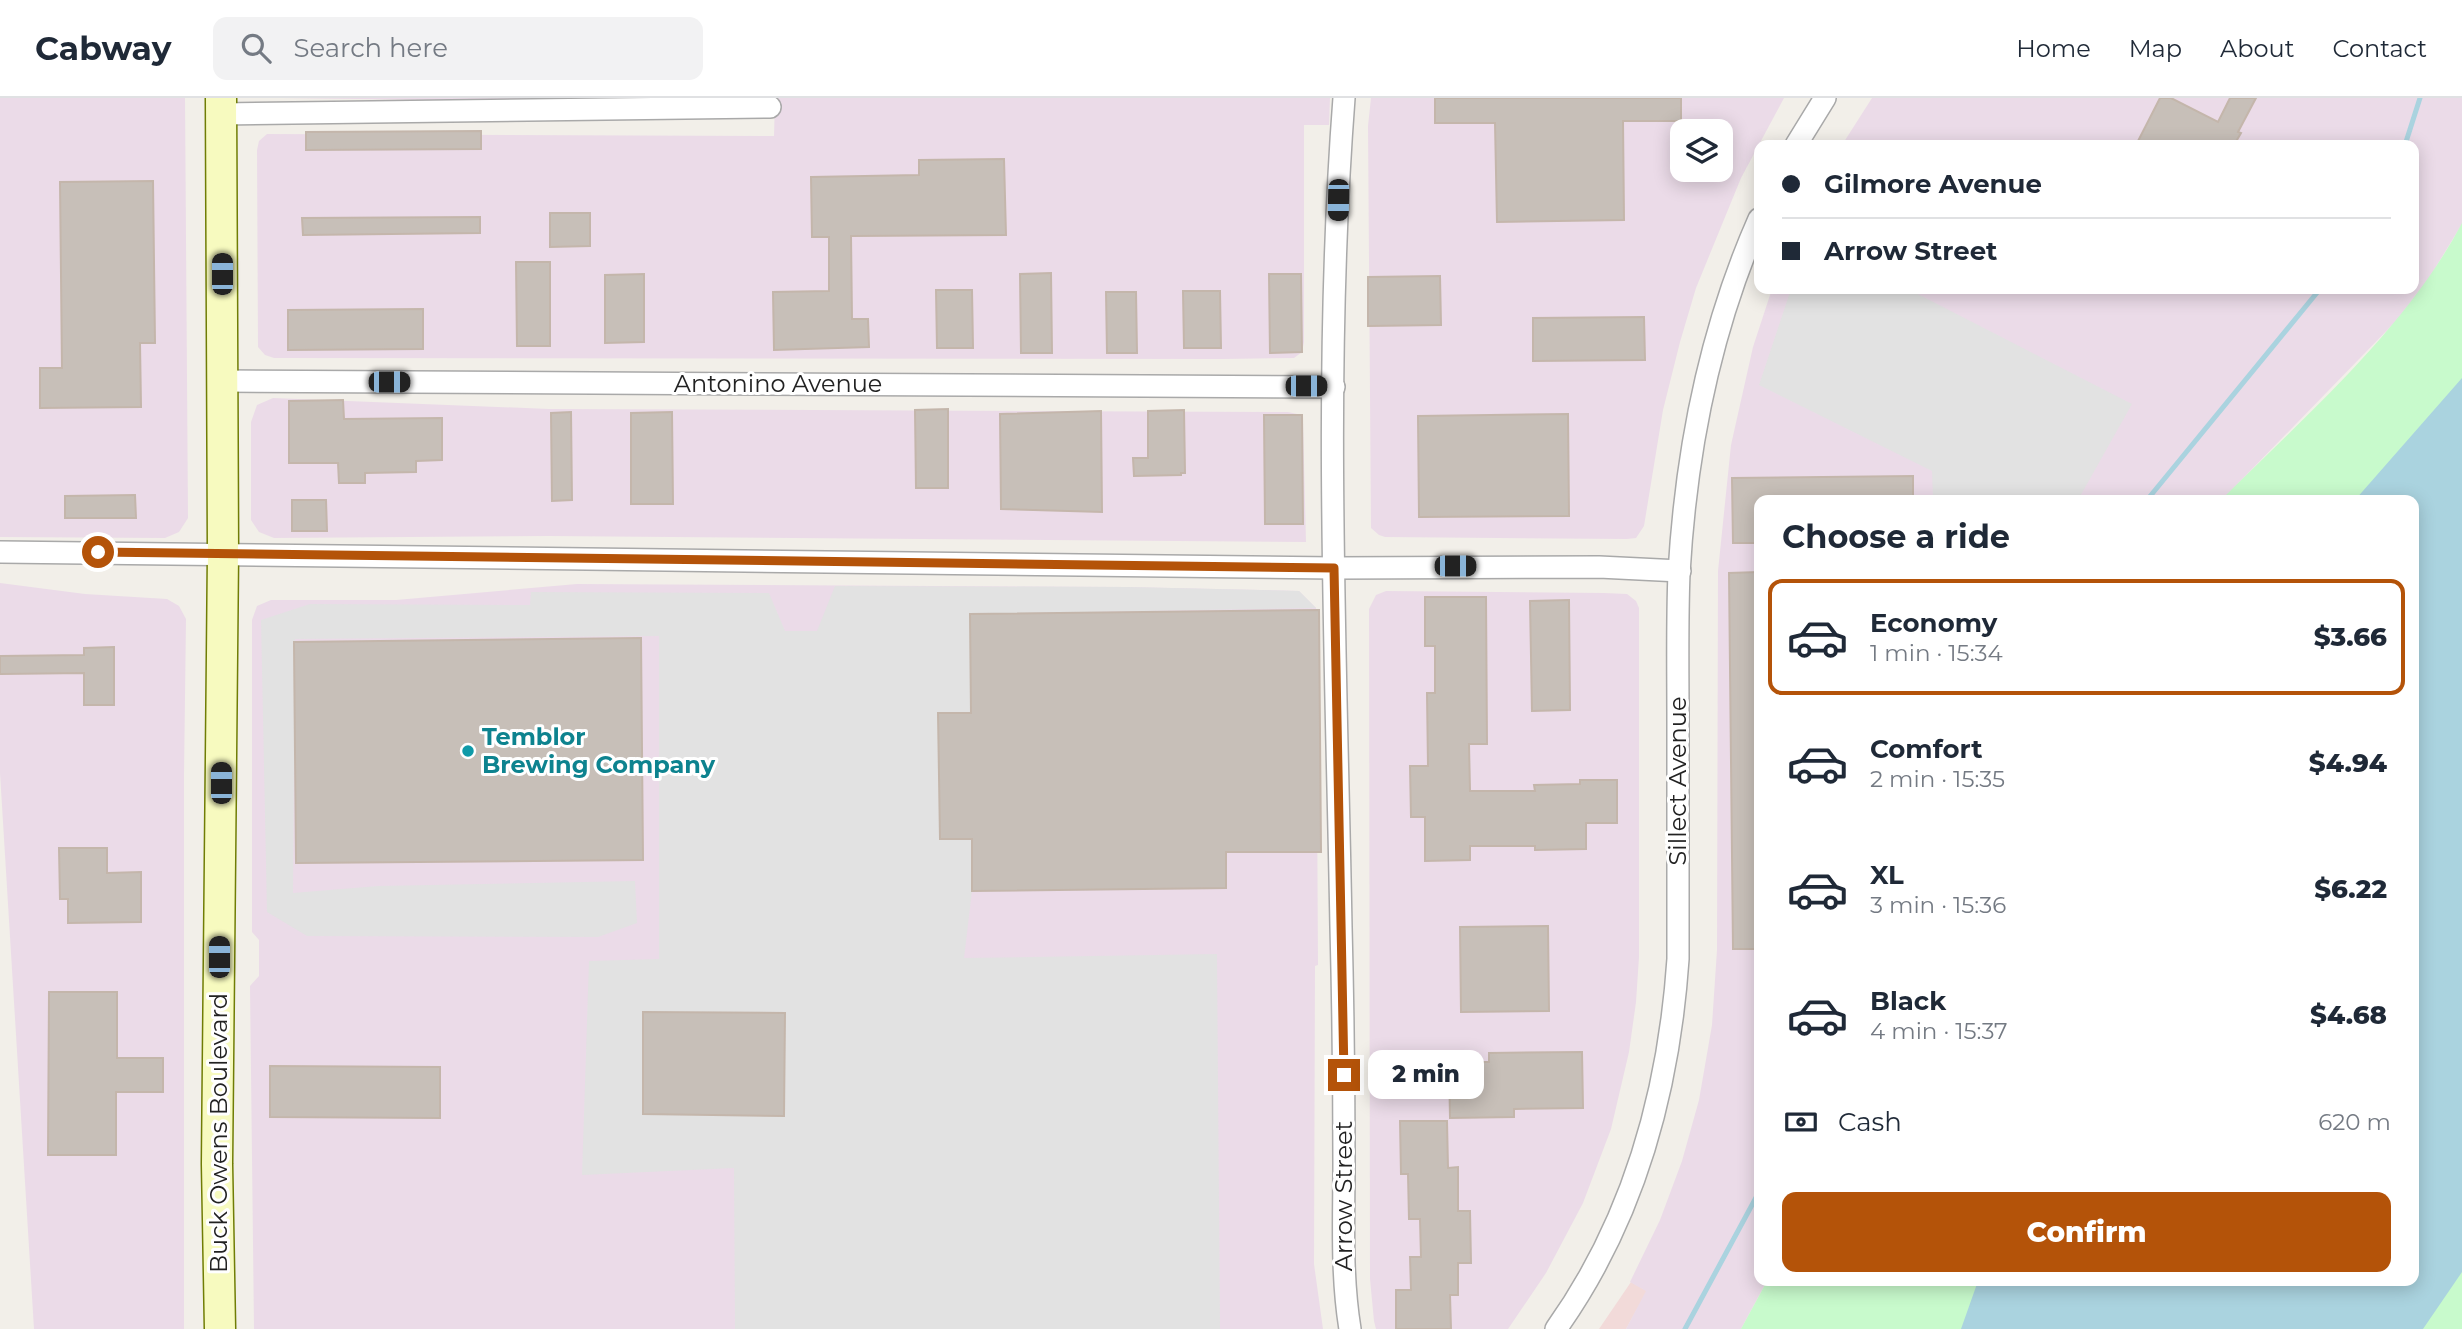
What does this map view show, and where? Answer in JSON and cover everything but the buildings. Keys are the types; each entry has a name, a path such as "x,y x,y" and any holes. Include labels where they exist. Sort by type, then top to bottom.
{"main road":[{"name":"Buck Owens Boulevard","path":"220,1329 217,1164 223,553 221,106"}],"street":[{"name":"Arrow Street","path":"1345,98 1339,173 1334,387 1334,568 1344,1075 1344,1279 1350,1329"},
{"path":"1799,140 1825,98"},
{"path":"221,106 770,107"},
{"name":"Sillect Avenue","path":"1556,1329 1599,1258 1638,1170 1656,1113 1668,1048 1675,1007 1678,959 1680,571 1688,471 1708,365 1724,307 1754,232"},
{"name":"Antonino Avenue","path":"223,381 1334,387"},
{"path":"0,552 1334,568 1586,567 1680,571"}],"shaded area":[{"path":"0,98 185,98 188,518 179,532 165,538 0,537"},
{"path":"282,98 739,98 728,104"},
{"path":"775,98 1330,98 1329,125 1304,125 1302,352 1294,358 1223,359 274,358 265,355 258,347 257,150 259,141 267,134 774,136"},
{"path":"1371,98 1784,98 1761,140 1754,140 1754,154 1741,178 1696,288 1663,410 1644,526 1636,538 1379,535 1371,528 1368,126"},
{"path":"1872,98 2462,98 2462,224 2419,292 2419,140 1845,140"},
{"path":"1770,294 2417,294 2396,321 2227,495 1754,495 1754,1286 1764,1286 1741,1329 1626,1329 1646,1291 1630,1282 1660,1220 1682,1161 1699,1100 1712,1025 1717,950 1718,571 1731,445 1753,347"},
{"path":"1789,294 1918,294 2132,404 2081,495 1933,495 1932,471 1759,385"},
{"path":"273,398 549,409 1288,412 1297,414 1303,422 1306,542 549,536 274,538 259,532 251,520 251,422 257,405"},
{"path":"0,583 85,594 167,599 179,606 186,619 184,1329 34,1329 0,773"},
{"path":"577,584 1127,587 1299,591 1316,608 1318,965 1315,966 1314,1264 1323,1329 254,1329 250,986 259,976 259,940 252,932 252,620 257,606 271,600 396,600"},
{"path":"835,586 1127,587 1299,591 1316,608 970,614 971,713 938,714 940,839 972,839 972,891 964,958 1217,954 1220,1329 735,1329 734,1168 582,1175 589,961 659,959 659,636 295,639 293,893 378,886 635,881 637,923 598,937 307,936 267,912 261,620 310,604 530,605 531,592 769,593 785,631 817,631"},
{"path":"1386,591 1627,594 1636,601 1639,608 1639,957 1629,1052 1611,1129 1583,1203 1546,1273 1508,1329 1376,1329 1374,1321 1370,1279 1369,609 1376,595"},
{"path":"1631,1282 1647,1291 1626,1329 1599,1329"}],"green space":[{"path":"2462,223 2462,1329 1741,1329 1764,1286 2419,1286 2419,495 2226,495 2320,403 2384,335 2419,294"}],"water":[{"path":"2462,378 2462,1272 2423,1329 1961,1329 1976,1286 2419,1286 2419,495 2359,495"}],"waterway":[{"path":"2407,140 2420,98"},
{"path":"2151,495 2316,294"},
{"path":"1685,1329 1754,1201"}],"place":[{"name":"Temblor Brewing Company","path":"468,751"}],"route":[{"path":"98,552 1334,568 1344,1075"}]}
